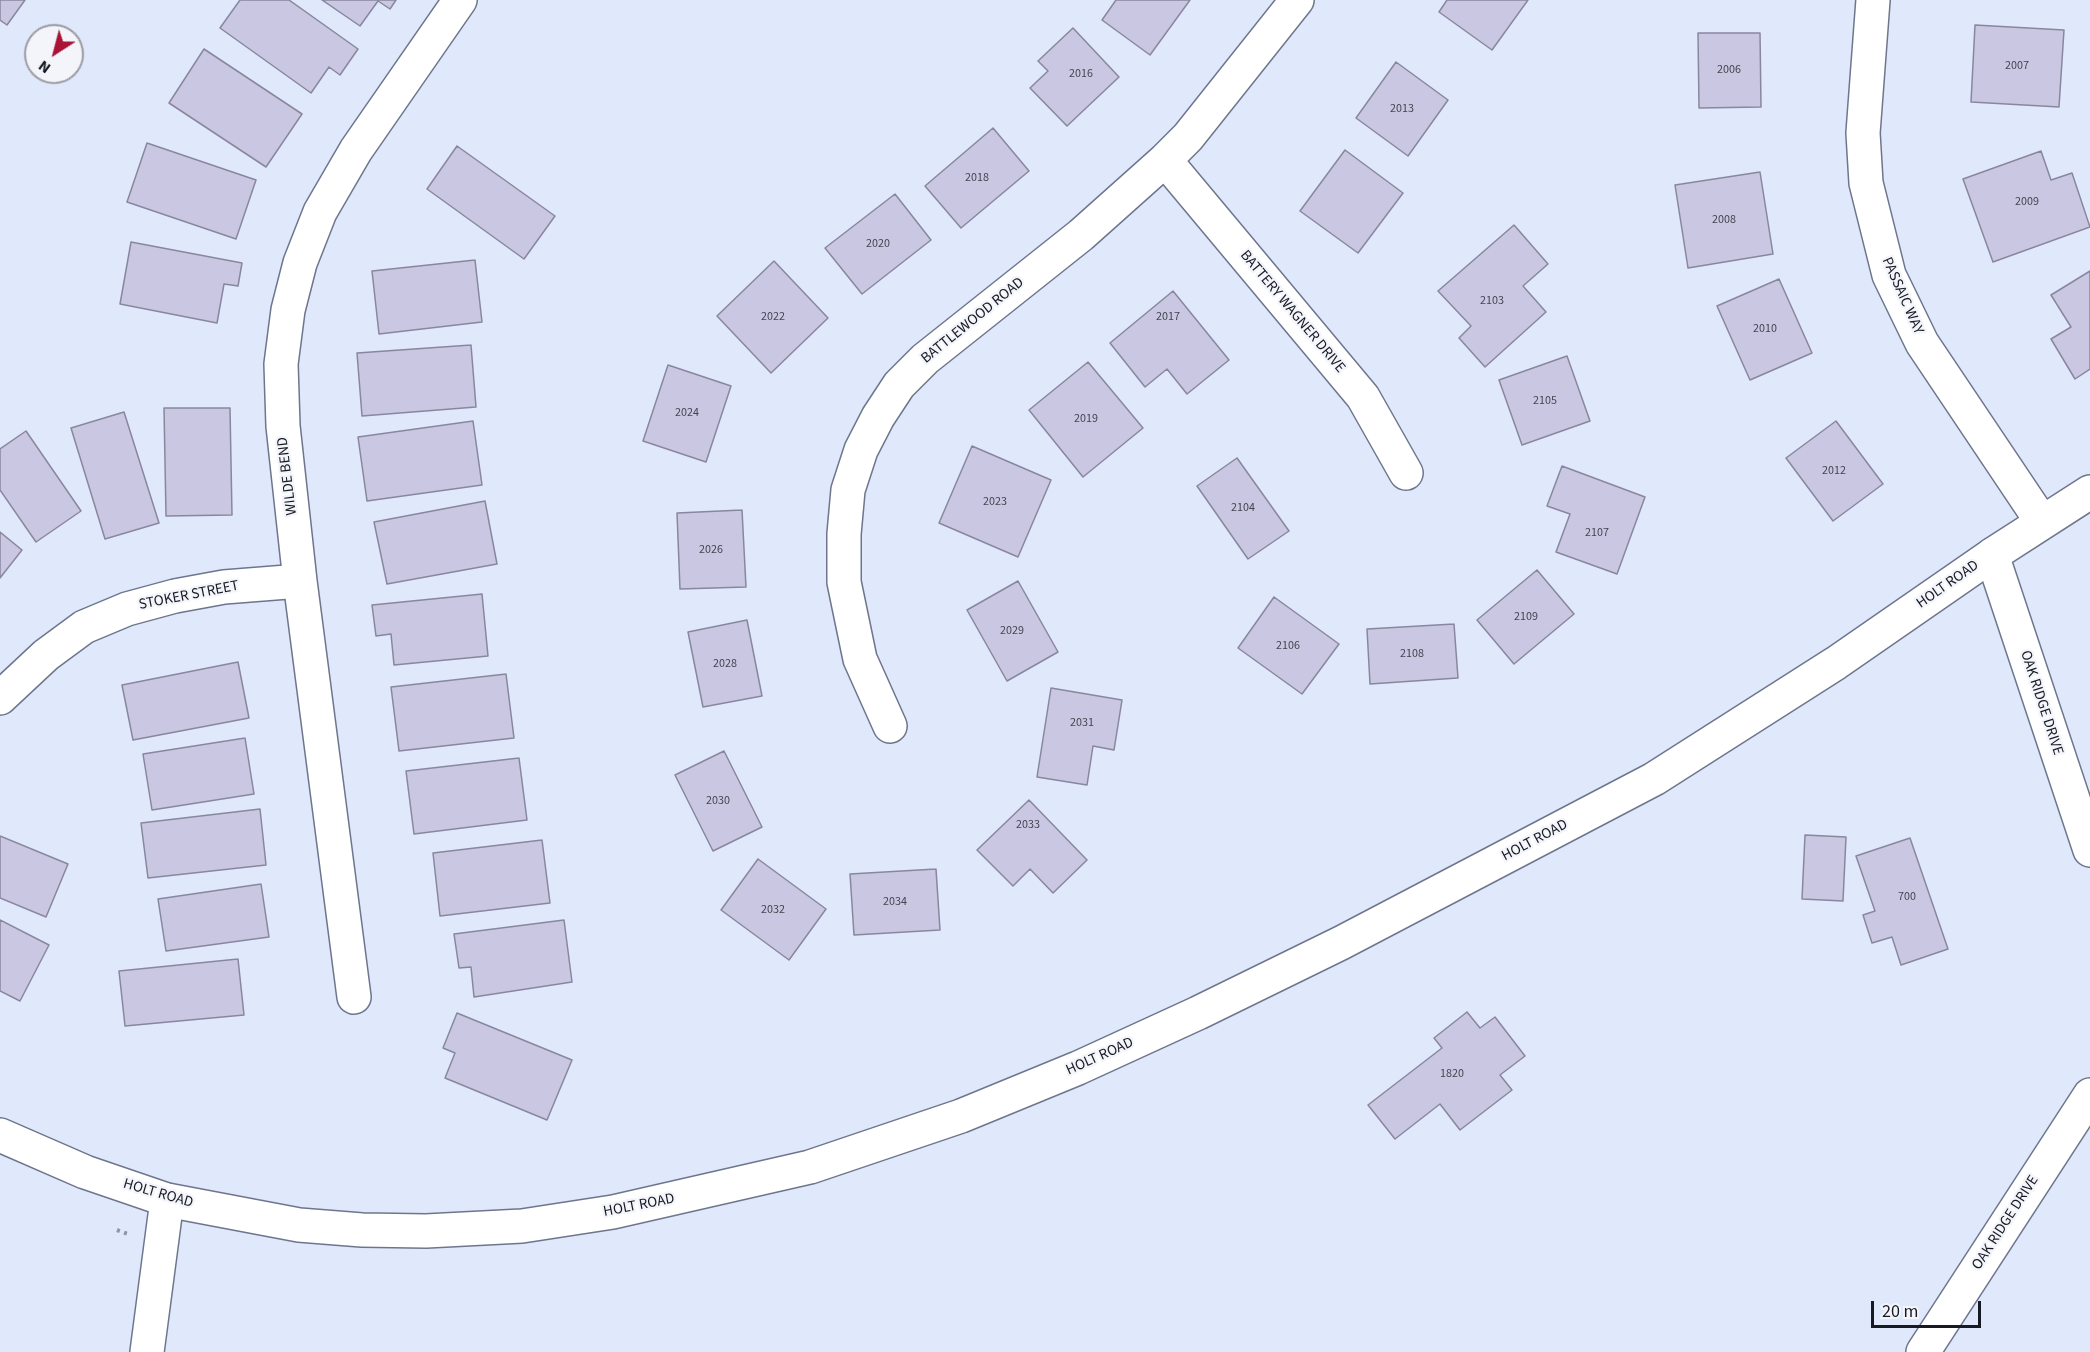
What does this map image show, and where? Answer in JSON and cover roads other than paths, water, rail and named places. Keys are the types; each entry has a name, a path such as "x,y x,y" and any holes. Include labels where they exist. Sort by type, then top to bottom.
{"street":[{"name":"WILDE BEND","path":"354,997 300,581 283,426 281,364 288,310 300,262 320,212 356,150 460,0"},
{"name":"BATTLEWOOD ROAD","path":"890,726 860,659 844,582 844,534 848,490 861,450 878,417 900,385 925,359 1081,235 1165,160 1188,137 1297,0"},
{"name":"PASSAIC WAY","path":"1873,0 1863,133 1866,183 1889,275 1922,343 2042,522"},
{"name":"BATTERY WAGNER DRIVE","path":"1165,160 1363,397 1406,473"},
{"name":"HOLT ROAD","path":"0,1135 85,1172 167,1200 299,1225 362,1230 426,1231 522,1226 613,1212 799,1169 961,1116 1078,1068 1341,943 1654,779 1836,663 1992,555 2090,492"},
{"name":"OAK RIDGE DRIVE","path":"1992,555 2090,850"},
{"name":"STOKER STREET","path":"0,698 46,655 84,627 126,609 175,596 224,587 300,581"},
{"name":"OAK RIDGE DRIVE","path":"1923,1352 2090,1095"},
{"path":"147,1352 167,1200"}]}
